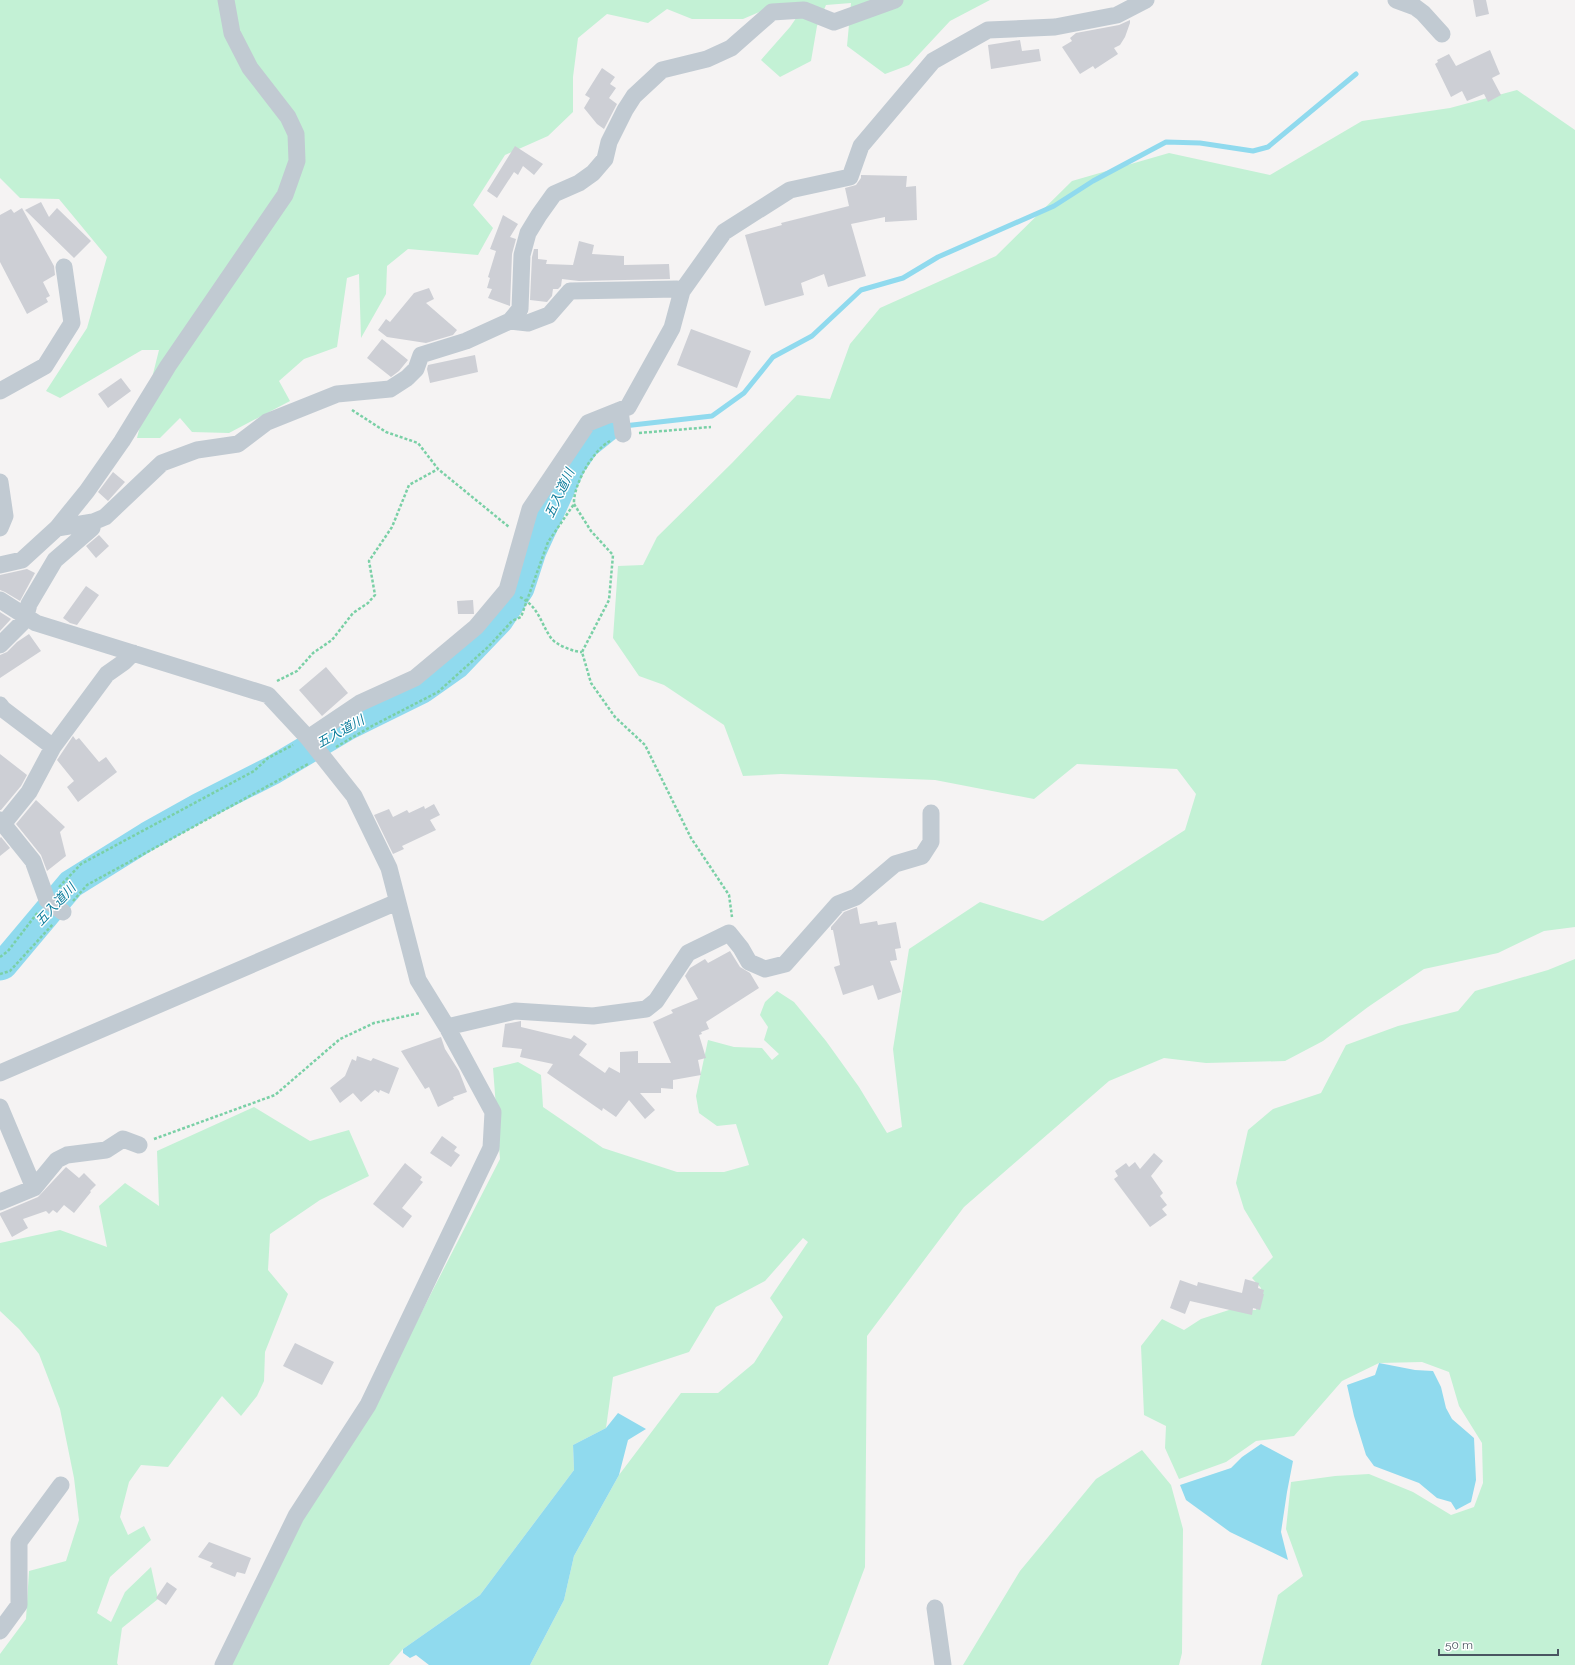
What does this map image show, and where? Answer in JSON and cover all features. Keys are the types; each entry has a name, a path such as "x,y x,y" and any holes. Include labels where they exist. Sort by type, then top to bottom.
{"street":[{"path":"0,565 22,560 57,528 87,491 122,441 168,366 285,194 297,161 296,134 288,117 250,68 232,33 226,0"},
{"path":"57,528 93,522 105,517 162,463 197,450 238,444 268,422 337,394 390,389 407,378 416,369 421,355 466,341 510,321 520,309 522,254 528,233 554,194 579,183 593,173 605,159 609,142 625,110 634,96 662,70 707,58 731,48 772,12 804,10 834,22 895,0"},
{"path":"308,738 360,703 415,678 476,628 507,590 530,509 588,423 628,407 672,328 682,291 724,232 790,190 850,177 861,146 933,61 988,30 1055,27 1117,15 1146,0"},
{"path":"1396,0 1415,7 1423,13 1442,34"},
{"path":"0,391 45,366 72,323 64,267"},
{"path":"510,321 528,323 549,315 570,291 677,289 682,291"},
{"path":"620,410 623,434"},
{"path":"0,482 5,516 0,528"},
{"path":"0,645 22,623 26,616 29,604 55,560 92,528 93,522"},
{"path":"0,600 36,623 268,695 308,738 354,796 389,868 418,980 447,1027 493,1112 491,1148 368,1405 296,1516 223,1665"},
{"path":"63,912 47,900 33,861 2,822 29,792 53,747 107,674 124,662 133,653"},
{"path":"0,705 3,709 53,747"},
{"path":"447,1027 515,1011 593,1016 646,1009 656,1001 688,953 729,933 741,948 749,962 765,969 785,964 838,904 856,896 895,864 922,856 931,842 931,813"},
{"path":"0,1073 397,902"},
{"path":"0,1107 34,1188"},
{"path":"0,1202 34,1188 57,1160 67,1155 106,1150 123,1139 139,1145"},
{"path":"0,1631 19,1605 19,1542 60,1485"},
{"path":"935,1608 943,1665"}],"path":[{"path":"337,394 340,401 386,432 418,442 438,469 522,536"},
{"path":"711,427 623,434 602,445 583,472 574,499 574,504 591,531 613,556 609,600 582,652 592,683 615,717 645,745 691,838 729,895 732,923 729,933"},
{"path":"268,695 270,684 297,671 313,653 332,640 353,613 368,603 375,594 369,560 392,527 409,485 438,469"},
{"path":"527,601 537,611 552,640 574,652 582,652"},
{"path":"0,957 8,951 47,900 81,864 254,771 268,758 308,738"},
{"path":"0,974 10,971 87,885 322,756"},
{"path":"139,1145 275,1095 340,1039 374,1023 436,1010"}],"green space":[{"path":"0,0 990,0 950,21 909,65 885,74 847,46 851,3 826,5 817,26 811,61 780,77 761,60 790,27 805,5 780,3 743,19 692,19 667,9 648,23 607,14 578,38 573,77 573,112 548,136 505,155 473,205 493,228 478,255 408,249 387,266 386,294 361,338 359,274 347,278 337,347 304,359 279,381 290,401 229,433 192,432 180,418 160,438 137,438 159,350 142,350 60,398 46,391 87,328 107,257 59,199 20,198 0,178"},
{"path":"1517,90 1575,130 1575,927 1544,931 1498,953 1424,969 1368,1007 1323,1041 1285,1061 1206,1063 1164,1058 1109,1081 964,1207 867,1336 865,1567 828,1665 530,1665 564,1600 574,1556 619,1475 681,1393 718,1393 754,1363 783,1317 770,1298 808,1242 803,1238 765,1281 716,1307 689,1352 613,1377 606,1428 573,1445 574,1470 480,1595 403,1649 389,1665 229,1665 304,1518 375,1403 500,1159 493,1068 518,1062 541,1075 543,1107 603,1148 677,1172 724,1172 749,1165 736,1124 717,1126 699,1113 696,1096 708,1040 734,1047 762,1048 772,1060 779,1054 764,1040 768,1027 760,1015 765,1002 777,991 794,1002 826,1041 859,1087 887,1133 902,1127 893,1049 909,949 980,902 1043,921 1185,830 1196,794 1177,769 1077,764 1034,799 935,780 781,774 743,776 724,725 664,685 639,676 613,638 618,566 643,565 657,537 732,463 797,395 830,399 850,344 880,308 996,256 1072,181 1169,153 1270,175 1362,121 1450,108"},
{"path":"1575,959 1575,1665 1261,1665 1278,1595 1303,1576 1286,1529 1291,1482 1335,1476 1369,1474 1413,1492 1451,1515 1474,1507 1483,1483 1482,1443 1459,1406 1449,1372 1422,1362 1379,1363 1342,1381 1294,1436 1256,1441 1226,1462 1179,1479 1165,1448 1166,1426 1144,1415 1141,1346 1162,1319 1184,1330 1201,1319 1229,1310 1256,1310 1261,1288 1252,1278 1273,1257 1244,1209 1236,1183 1248,1130 1273,1109 1321,1093 1346,1045 1398,1026 1458,1011 1475,991 1548,970"},
{"path":"254,1107 310,1141 349,1130 369,1176 320,1200 270,1234 268,1270 288,1294 265,1352 264,1381 257,1396 241,1416 222,1396 168,1467 141,1465 129,1482 120,1517 128,1535 144,1526 151,1540 110,1577 97,1613 111,1622 125,1592 151,1567 158,1599 122,1628 117,1663 118,1665 0,1665 0,1654 26,1619 29,1571 66,1561 79,1520 74,1478 60,1409 39,1354 19,1329 0,1311 0,1243 60,1230 107,1247 99,1206 125,1183 159,1206 157,1151"},
{"path":"1142,1450 1171,1485 1183,1529 1182,1653 1179,1665 963,1665 1020,1571 1096,1479"}],"water":[{"path":"1379,1363 1415,1370 1433,1371 1441,1387 1446,1408 1452,1419 1474,1438 1476,1480 1471,1502 1456,1510 1451,1502 1437,1498 1419,1483 1374,1466 1366,1455 1354,1416 1347,1385 1375,1375"},
{"path":"618,1413 646,1429 628,1440 619,1475 574,1556 564,1600 530,1665 429,1665 416,1655 410,1658 403,1653 403,1649 480,1595 574,1470 573,1445 606,1428"},
{"path":"1261,1444 1293,1461 1281,1532 1288,1560 1230,1532 1186,1500 1180,1485 1231,1468 1242,1457"}],"building":[{"path":"1473,0 1486,0 1489,14 1476,17"},
{"path":"1130,20 1125,37 1120,45 1114,48 1118,54 1095,69 1093,66 1080,74 1062,47 1072,41 1070,38 1076,33 1119,25"},
{"path":"1020,40 1022,51 1039,49 1041,61 991,69 988,45"},
{"path":"1490,50 1500,74 1492,78 1501,95 1488,102 1484,94 1467,101 1462,91 1451,97 1435,64 1438,62 1437,60 1449,54 1456,66"},
{"path":"602,68 615,77 610,84 616,88 609,98 617,104 604,129 597,124 584,108 590,98 585,95"},
{"path":"515,146 543,164 534,175 523,166 518,175 514,172 497,198 487,191"},
{"path":"861,175 907,176 906,187 916,186 917,220 885,222 885,217 851,224 866,276 828,287 824,274 801,283 804,295 765,306 745,235 782,225 781,223 849,206 845,188 856,185 861,178"},
{"path":"41,202 49,217 57,208 91,241 74,258 25,210"},
{"path":"22,208 54,266 55,275 43,282 50,296 46,298 48,302 27,314 0,262 0,215 11,209 14,213"},
{"path":"503,215 518,224 510,237 516,239 512,254 510,306 488,298 492,289 487,288 490,278 488,277 496,251 490,249"},
{"path":"579,241 594,245 592,254 624,256 624,265 669,264 670,279 579,281 562,279 561,286 558,289 553,289 552,296 547,302 530,300 532,257 534,249 538,249 538,259 547,260 546,264 573,265"},
{"path":"429,288 434,299 426,303 457,330 453,335 426,343 387,337 378,330 386,319 390,322 414,293"},
{"path":"691,329 751,351 737,388 677,365"},
{"path":"382,339 408,360 399,371 391,377 367,358"},
{"path":"475,355 478,372 430,383 427,369 428,365"},
{"path":"121,378 131,391 108,408 98,394"},
{"path":"113,472 125,482 108,501 98,492"},
{"path":"99,535 109,546 96,558 86,546"},
{"path":"27,569 35,573 20,601 0,590 0,575"},
{"path":"86,586 99,595 77,625 70,623 63,618"},
{"path":"473,600 474,614 458,614 457,601"},
{"path":"0,612 11,619 0,631"},
{"path":"29,634 41,651 0,678 0,655 7,652 17,642"},
{"path":"326,667 348,693 322,716 299,690"},
{"path":"73,736 76,740 79,738 99,762 106,757 117,772 78,802 67,787 74,781 57,760"},
{"path":"0,754 27,775 21,786 1,810 0,810"},
{"path":"36,800 65,827 60,832 66,856 47,871 41,855 16,824"},
{"path":"434,804 440,815 430,820 436,830 402,846 404,849 393,854 374,815 389,809 393,817 407,810 409,813 424,806 425,809"},
{"path":"1,837 10,848 0,856 0,838"},
{"path":"857,907 860,924 877,921 878,925 896,922 901,948 895,949 897,960 890,961 901,992 878,1000 873,985 843,995 834,967 840,965 833,930 831,930 831,927 844,912"},
{"path":"730,951 740,967 750,973 759,988 706,1022 709,1029 701,1032 702,1034 699,1035 706,1058 698,1060 701,1075 673,1080 673,1089 661,1088 661,1093 640,1093 655,1110 645,1119 629,1100 616,1117 603,1108 602,1111 547,1073 553,1064 520,1057 522,1049 502,1047 505,1024 521,1021 521,1027 571,1039 574,1035 587,1044 579,1055 605,1073 609,1067 620,1073 620,1052 638,1051 638,1063 671,1063 653,1022 673,1013 671,1010 698,999 685,976 690,968 705,959 708,963"},
{"path":"441,1037 445,1049 459,1071 467,1092 453,1097 454,1099 438,1107 429,1087 425,1089 401,1051"},
{"path":"357,1056 371,1061 373,1058 399,1068 389,1094 380,1090 379,1093 375,1090 361,1102 353,1093 340,1103 330,1088 345,1076 352,1059 356,1061"},
{"path":"442,1136 457,1147 454,1151 460,1155 451,1167 430,1153"},
{"path":"1154,1153 1163,1161 1151,1176 1163,1193 1160,1196 1167,1205 1162,1209 1167,1215 1150,1227 1114,1179 1118,1176 1115,1171 1126,1163 1129,1167 1135,1162 1140,1169"},
{"path":"405,1163 422,1177 420,1180 423,1182 402,1208 412,1216 403,1228 373,1204"},
{"path":"66,1167 79,1178 84,1173 96,1185 90,1191 91,1192 74,1213 64,1205 57,1213 53,1210 49,1214 46,1211 23,1219 28,1228 12,1237 0,1213 38,1197"},
{"path":"1245,1279 1259,1283 1258,1288 1264,1290 1260,1310 1253,1308 1252,1315 1190,1301 1185,1314 1170,1308 1180,1280 1197,1286 1198,1282 1242,1293"},
{"path":"295,1343 334,1362 322,1385 283,1366"},
{"path":"209,1542 251,1558 245,1574 237,1572 235,1577 210,1567 213,1563 198,1557"},
{"path":"167,1582 177,1589 166,1605 156,1598"}],"waterway":[{"path":"606,428 712,416 744,393 773,357 812,336 861,290 903,278 938,257 1054,206 1093,181 1166,142 1200,143 1253,151 1268,147 1356,74"},
{"name":"五入道川","path":"0,966 3,965 71,884 148,836 200,807 273,770 347,726 422,689 456,665 499,620 520,588 532,551 572,464 585,445 606,428"}]}
